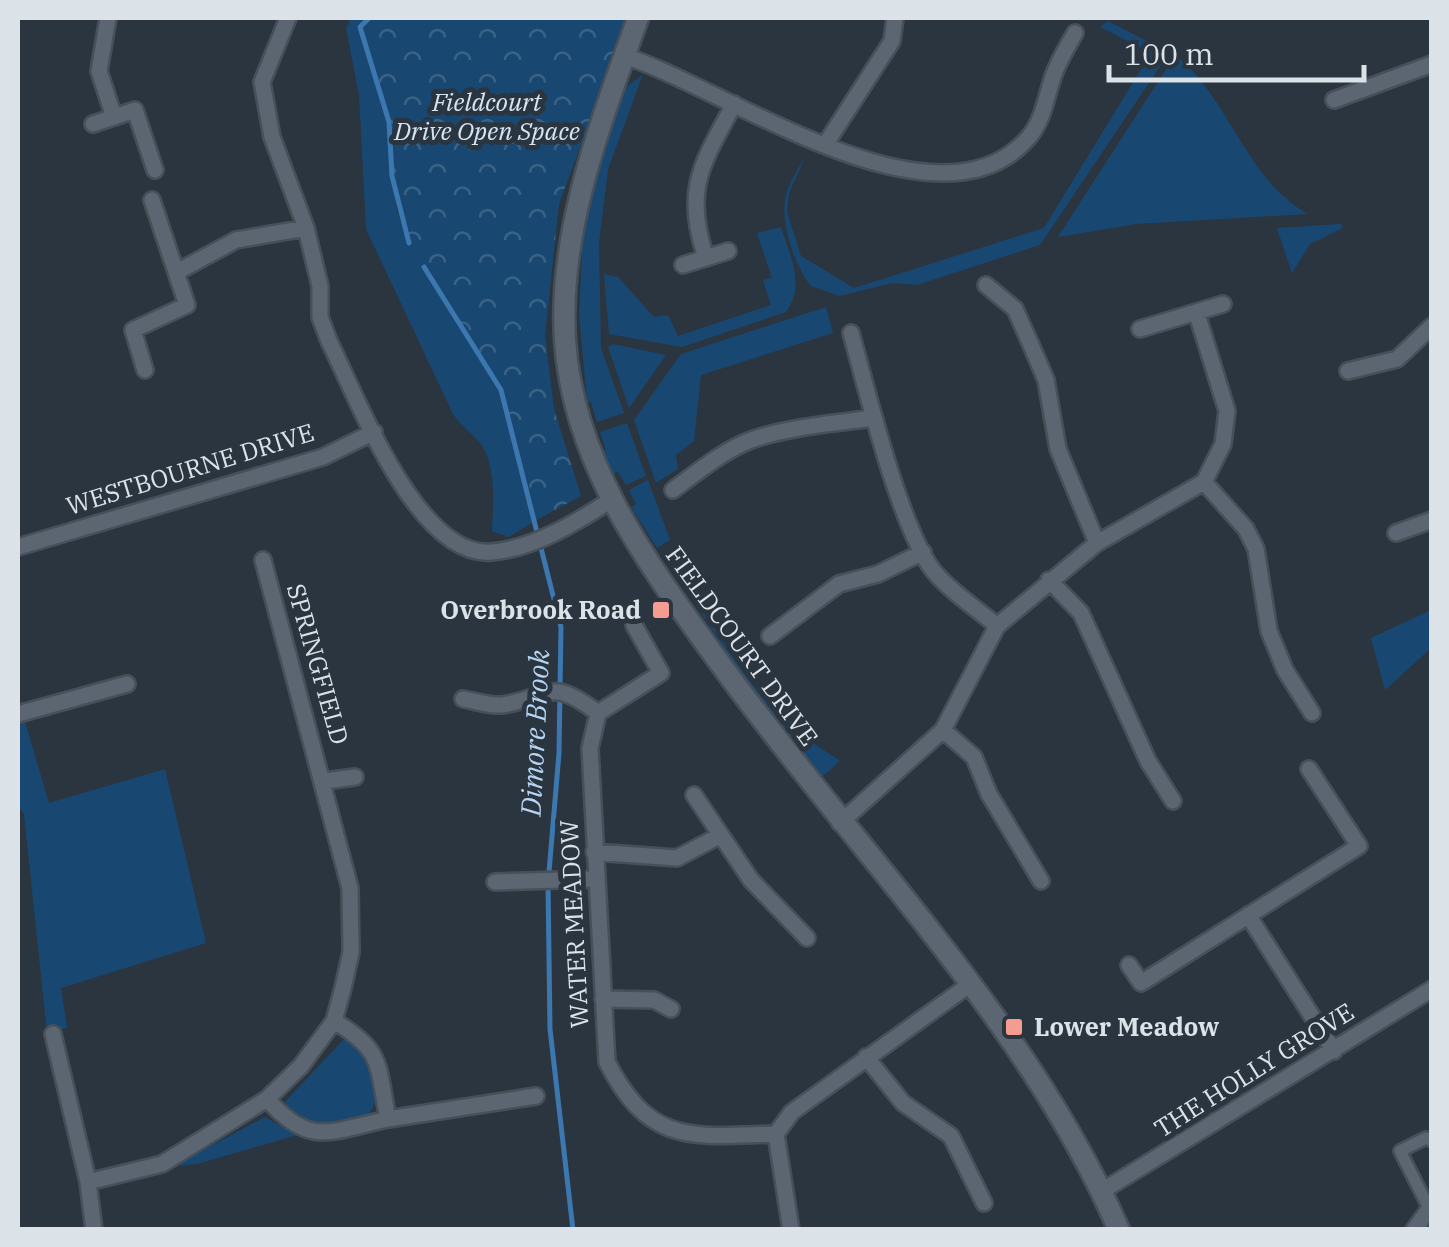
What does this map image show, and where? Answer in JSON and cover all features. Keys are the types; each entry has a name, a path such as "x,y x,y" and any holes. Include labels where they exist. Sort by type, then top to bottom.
{"street":[{"path":"108,18 99,70 114,117"},
{"path":"288,18 262,82 272,137 306,228 320,286 320,317 374,432 420,513 444,537 490,552 529,543 612,500"},
{"name":"FIELDCOURT DRIVE","path":"638,18 577,207 566,306 576,415 612,500 697,632 840,824 969,984 1067,1129 1119,1230"},
{"path":"825,145 892,41 894,18"},
{"path":"624,56 672,72 734,104 865,161 930,173 994,161 1012,152 1037,124 1055,70 1075,33"},
{"path":"1334,100 1432,64"},
{"path":"706,258 695,218 696,182 734,104"},
{"path":"93,124 135,110 156,170"},
{"path":"145,370 133,330 186,305 152,200"},
{"path":"177,272 236,240 306,228"},
{"path":"683,264 728,251"},
{"path":"986,286 1014,309 1032,345 1046,380 1058,450 1097,543"},
{"path":"1140,330 1223,304"},
{"path":"840,824 943,730 996,626 1097,543 1204,482 1223,444 1228,411 1197,314"},
{"path":"1348,371 1397,358 1432,326"},
{"path":"851,333 874,418 923,552 934,574 996,626"},
{"path":"673,490 743,443 778,431 874,418"},
{"name":"WESTBOURNE DRIVE","path":"18,547 323,457 374,432"},
{"path":"1204,482 1246,529 1256,549 1269,631 1285,670 1312,712"},
{"path":"1396,533 1432,520"},
{"path":"770,636 839,584 878,574 923,552"},
{"name":"SPRINGFIELD","path":"88,1182 162,1164 266,1099 302,1066 334,1021 351,952 350,888 264,560"},
{"path":"1049,580 1081,613 1148,760 1173,801"},
{"path":"463,700 500,705 540,692 560,691 598,713 662,673 634,625"},
{"path":"18,714 126,684"},
{"name":"WATER MEADOW","path":"598,713 590,748 607,1062 619,1086 640,1110 687,1136 776,1134"},
{"path":"943,730 974,756 989,794 1041,882"},
{"path":"1129,965 1141,983 1358,846 1309,769"},
{"name":"SPRINGFIELD","path":"325,781 355,777"},
{"path":"694,795 752,880 806,938"},
{"path":"594,852 677,858 721,836"},
{"path":"495,882 596,879"},
{"path":"1248,914 1334,1051"},
{"path":"791,1230 776,1134 792,1112 969,984"},
{"name":"THE HOLLY GROVE","path":"1102,1191 1432,989"},
{"path":"603,998 654,1000 671,1008"},
{"path":"334,1021 364,1039 375,1052 388,1119"},
{"path":"54,1034 88,1182 94,1230"},
{"path":"866,1057 903,1102 951,1136 984,1203"},
{"path":"266,1099 290,1126 316,1134 536,1096"},
{"path":"1414,1230 1430,1207 1400,1152 1426,1138 1432,1141"}],"green space":[{"path":"351,18 369,18 360,27 389,122 397,211 409,243 501,390 538,519 509,537 492,531 493,486 485,452 453,414 366,229 359,95 346,28"},
{"name":"Fieldcourt Drive Open Space","path":"369,18 628,18 559,204 545,336 554,409 581,496 538,519 501,390 409,243 392,176 389,122 360,27"},
{"path":"1108,21 1160,48 1165,59 1040,245 917,285 892,283 840,296 811,286 794,254 785,215 789,187 806,155 789,193 787,212 801,256 854,288 1044,228 1151,53 1100,27"},
{"path":"1179,58 1213,97 1269,181 1308,214 1136,224 1058,237 1172,60"},
{"path":"643,74 608,169 599,243 601,348 624,413 597,422 591,402 587,402 579,314 584,209 624,89"},
{"path":"1341,224 1343,228 1310,244 1292,273 1277,228"},
{"path":"781,227 796,281 786,312 682,347 609,334 604,274 618,277 654,317 668,315 678,336 771,305 763,280 772,278 757,233"},
{"path":"826,307 833,333 701,375 694,441 676,455 678,469 656,483 634,420 681,354"},
{"path":"613,344 666,355 629,408 608,347"},
{"path":"627,423 646,476 626,485 618,472 612,474 602,452 606,450 600,432"},
{"path":"648,480 670,540 657,548 631,507 636,504 629,490"},
{"path":"674,550 724,643 754,686 789,725 840,761 815,783 663,557"},
{"path":"1431,610 1431,648 1385,690 1371,638"},
{"path":"23,715 49,803 165,769 206,943 61,988 67,1028 47,1033 24,814 18,806 18,716"},
{"path":"347,1036 365,1051 372,1065 377,1091 374,1106 366,1116 340,1126 307,1125 292,1120 285,1102"},
{"path":"265,1117 297,1135 197,1164 173,1166"}],"waterway":[{"name":"Dimore Brook","path":"369,18 360,27 389,122 392,176 409,243"},
{"name":"Dimore Brook","path":"424,267 501,390 561,627 559,753 548,884 550,1029 573,1230"}],"place":[{"name":"Overbrook Road","path":"661,610"},
{"name":"Lower Meadow","path":"1014,1027"}]}
